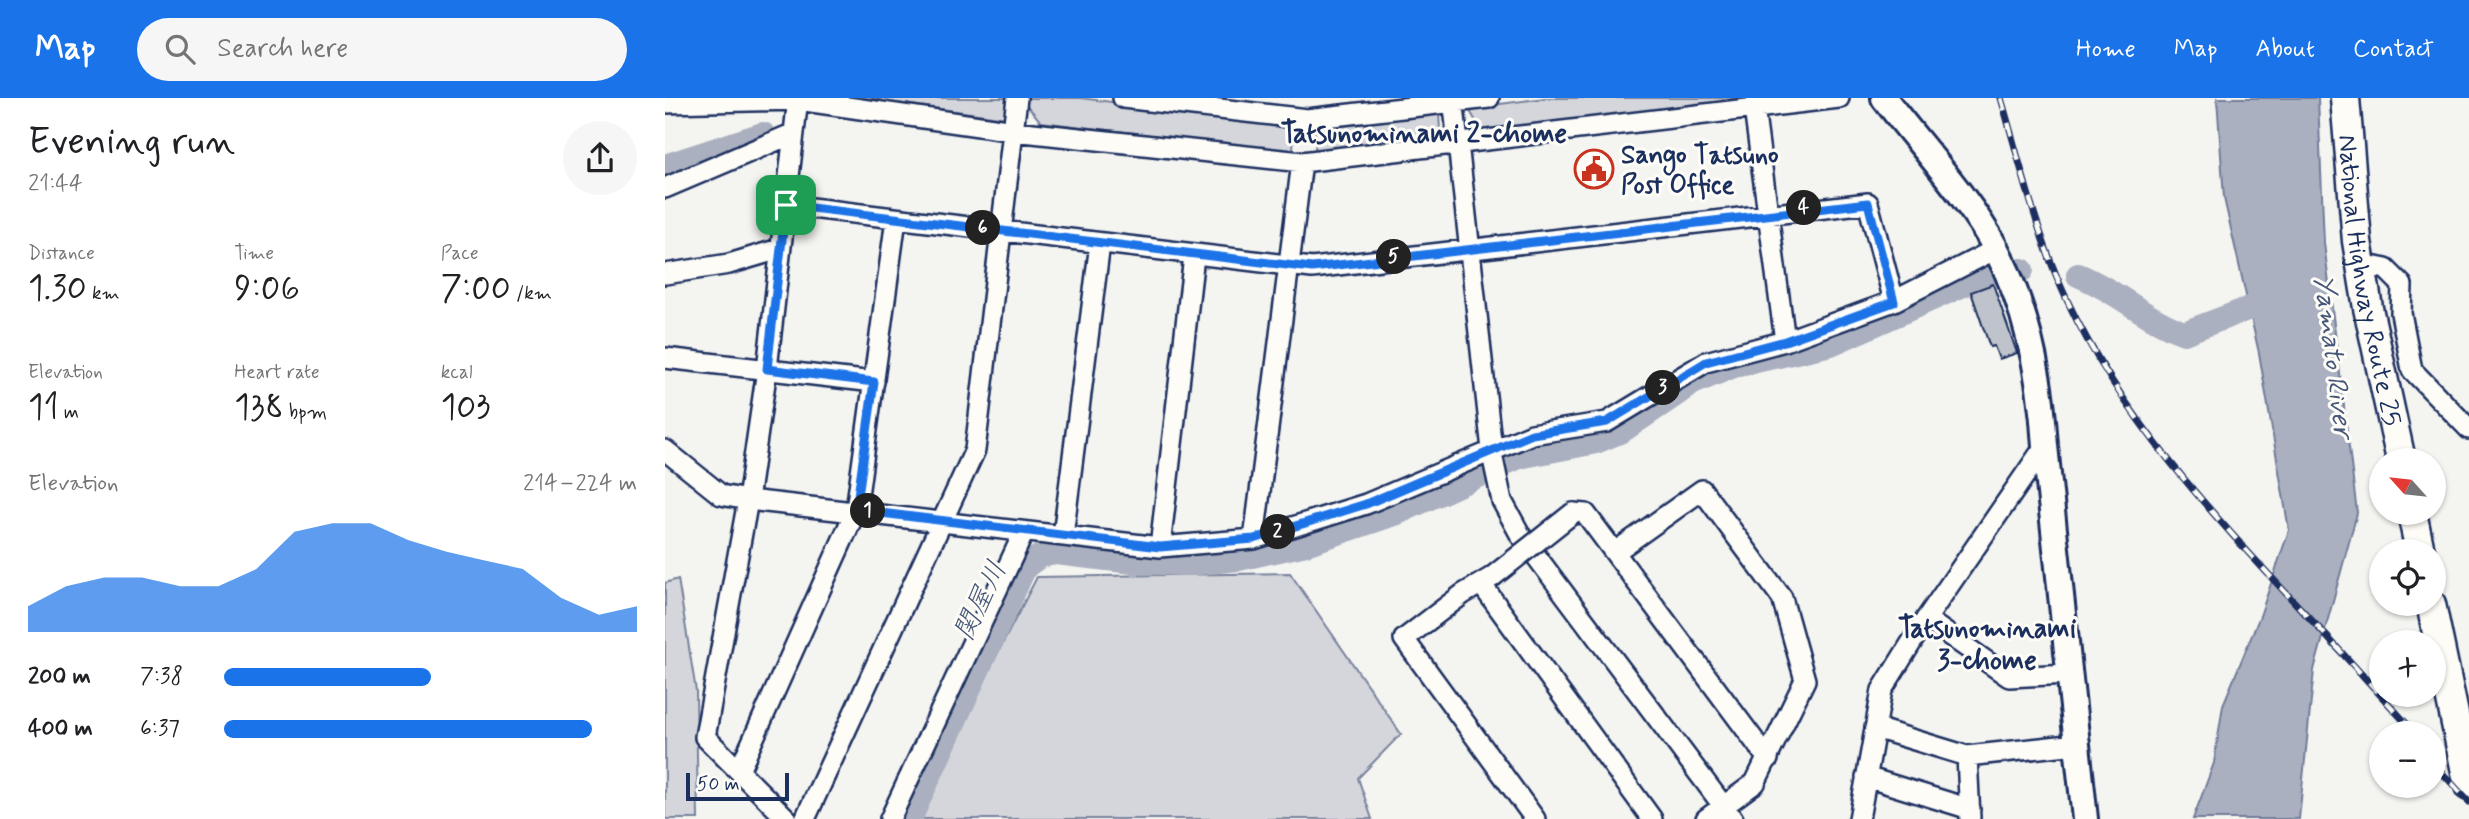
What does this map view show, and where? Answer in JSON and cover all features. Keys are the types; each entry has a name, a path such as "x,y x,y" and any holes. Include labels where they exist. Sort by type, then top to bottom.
{"highway":[{"name":"National Highway Route 25","path":"2345,98 2361,264 2399,448"},
{"path":"2435,616 2460,699 2469,786"}],"main road":[{"path":"1884,98 2003,263 2019,301 2042,390 2045,446 2085,819"}],"street":[{"path":"805,819 975,450 1017,98"},
{"path":"1122,98 1259,106 1307,119 1357,106 1489,98"},
{"path":"665,103 799,99 1014,131 1302,162 1839,98"},
{"path":"787,819 705,737 748,500 767,369 779,249 799,99"},
{"path":"1453,101 1494,462 1502,501 1521,536 1729,812"},
{"path":"1754,108 1785,341"},
{"path":"665,188 794,133"},
{"path":"1254,539 1302,162"},
{"path":"786,205 1003,230 1194,256 1312,268 1769,212 1868,203 1894,302"},
{"path":"739,771 856,510 896,219"},
{"path":"1063,536 1100,243"},
{"path":"665,274 729,264 779,249"},
{"path":"1160,547 1194,256"},
{"path":"665,450 722,495 748,500 856,510 1160,547 1254,539 1494,462 1532,434 1607,422 1706,362 1785,341 2003,263"},
{"path":"2361,264 2386,269 2402,285 2401,313 2412,370 2469,429"},
{"path":"665,358 874,382"},
{"path":"1859,819 1882,690 1926,619 2045,446"},
{"path":"1615,552 1702,490 1782,598 1805,680 1755,783 1729,812 1706,819"},
{"path":"1535,819 1404,639 1463,594 1487,581 1573,513 1586,514 1768,759"},
{"path":"890,819 1024,532"},
{"path":"1487,581 1652,819"},
{"path":"1926,619 2009,677 2069,674"},
{"path":"1875,728 1966,756 2077,744"},
{"path":"1866,777 1970,814 1966,756"}],"shaded area":[{"path":"860,98 1012,98 1007,118"},
{"path":"1028,98 1080,98 1294,125 1293,152 1041,122 1025,103"},
{"path":"1545,98 1744,99 1739,102 1482,132 1470,111 1470,108"},
{"path":"1439,113 1440,131 1436,137 1315,151 1316,126"},
{"path":"1290,573 1401,734 1358,778 1372,819 912,819 1037,577"},
{"path":"678,579 696,691 698,819 665,819 665,583"}],"water":[{"name":"Yamato River","path":"2217,98 2318,98 2324,243 2357,513 2314,670 2299,819 2193,819 2214,763 2223,705 2260,616 2289,530 2259,353 2224,198"}],"building":[{"path":"1603,155 1606,182 1585,185 1581,158"},
{"path":"1993,284 2017,353 1999,359 1994,346 1990,347 1971,292"}],"waterway":[{"path":"665,166 763,134"},
{"name":"関屋川","path":"910,819 1025,567 1040,556 1056,553 1133,562 1188,564 1239,559 1306,544 1395,514 1519,457 1596,442 1622,431 1693,383 1734,366 1831,344 1988,274 2022,270"},
{"name":"関屋川","path":"2078,275 2184,333 2255,306 2281,301"}],"railway":[{"path":"2001,98 2030,200 2056,276 2089,343 2114,385 2171,463 2202,500 2404,721"},
{"path":"2446,777 2469,802"}],"place":[{"name":"Sango Tatsuno Post Office","path":"1594,169"}],"district":[{"name":"Tatsunominami 2-chome","path":"1424,132"},
{"name":"Tatsunominami 3-chome","path":"1987,643"}],"route":[{"path":"1868,203 1894,302 1785,341 1706,362 1607,422 1532,434 1366,504 1254,539 1160,547 856,510 874,382 767,369 786,205 1003,230 1194,256 1312,268 1769,212 1868,203"}]}
